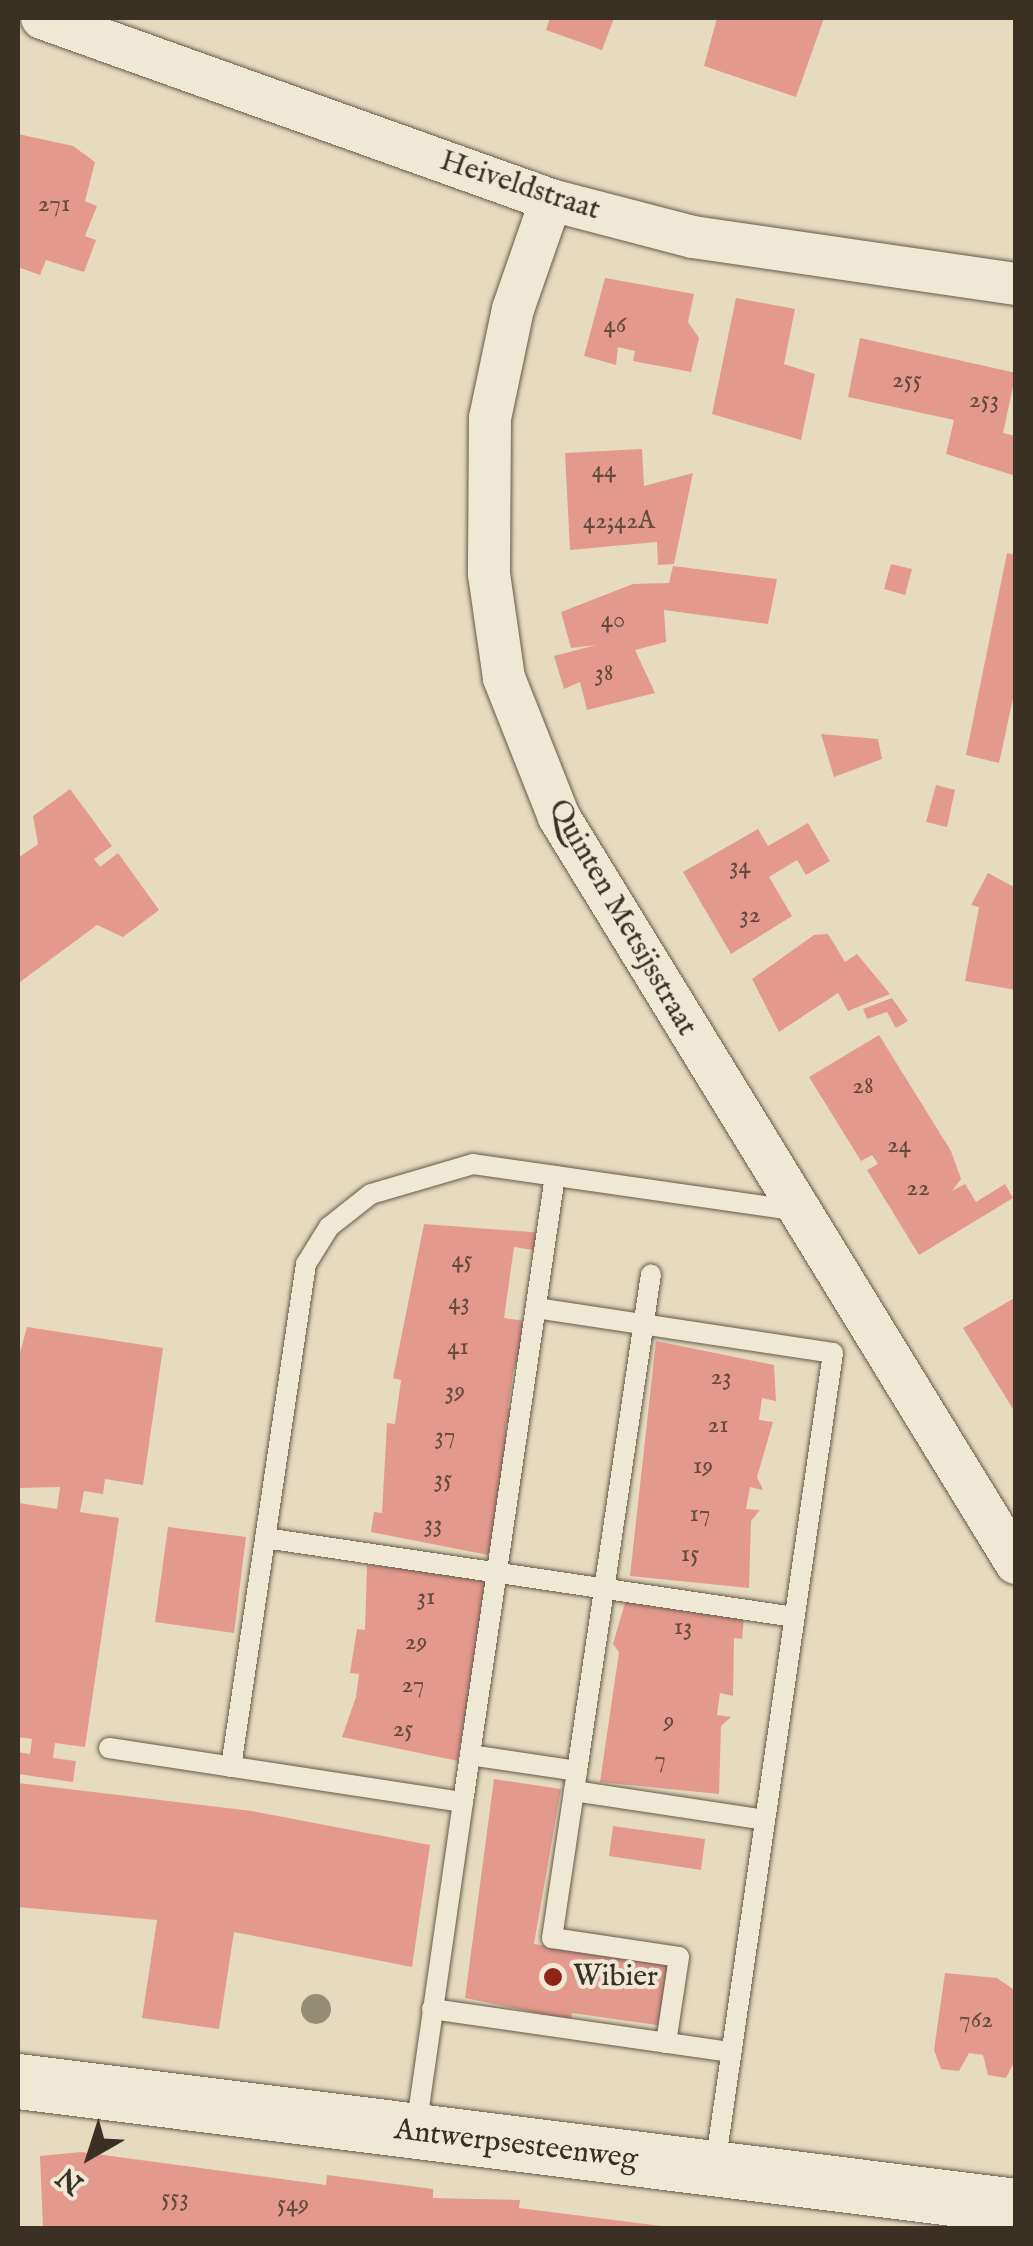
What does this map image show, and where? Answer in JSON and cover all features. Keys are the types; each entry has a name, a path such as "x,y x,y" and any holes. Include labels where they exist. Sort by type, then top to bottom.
{"main road":[{"name":"Antwerpsesteenweg","path":"18,2081 415,2134 715,2168 1006,2213"}],"street":[{"name":"Heiveldstraat","path":"42,18 551,200 693,237 1016,284"},
{"name":"Quinten Metsijsstraat","path":"551,200 513,309 490,418 489,574 504,678 559,817 1016,1562"}],"lane":[{"path":"232,1767 306,1264 329,1228 370,1194 425,1174 472,1164 799,1212"},
{"path":"415,2134 554,1176"},
{"path":"651,1274 552,1938 679,1957 666,2043"},
{"path":"536,1308 833,1353 715,2168"},
{"path":"265,1538 794,1617"},
{"path":"109,1748 463,1802"},
{"path":"470,1755 765,1820"},
{"path":"432,2009 731,2052"}],"building":[{"path":"550,18 614,18 602,50 546,30"},
{"path":"717,18 824,18 796,97 704,66"},
{"path":"18,134 73,146 95,162 85,201 97,206 85,236 96,240 84,272 46,260 40,275 18,267"},
{"path":"605,278 694,294 688,322 699,338 691,372 633,361 635,351 618,347 616,365 584,356"},
{"path":"736,298 795,309 784,364 815,374 801,440 712,414"},
{"path":"860,338 1016,373 1003,433 1016,436 1016,476 946,454 954,420 848,397"},
{"path":"642,449 644,486 693,473 674,564 658,565 657,542 570,550 565,453"},
{"path":"1007,553 1016,555 1016,685 999,763 966,755"},
{"path":"891,564 912,569 905,595 884,589"},
{"path":"673,566 777,579 768,624 664,610 666,642 635,650 655,693 587,710 580,682 564,689 554,656 596,645 571,648 561,612 633,584 669,583"},
{"path":"821,734 878,739 882,759 834,777"},
{"path":"936,785 955,790 947,827 926,822"},
{"path":"70,789 112,846 94,859 100,867 118,853 159,910 123,937 97,925 20,982 18,858 38,844 33,816"},
{"path":"808,823 830,861 806,875 797,860 769,877 792,916 731,954 683,872 758,829 768,846"},
{"path":"988,873 1016,888 1016,990 965,981 979,907 971,905"},
{"path":"828,934 845,962 857,954 890,994 848,1011 838,993 779,1032 752,979 814,935"},
{"path":"892,998 908,1021 896,1028 887,1012 867,1019 863,1009"},
{"path":"879,1035 951,1151 961,1179 952,1191 965,1184 976,1202 1005,1184 1013,1198 919,1255 867,1170 878,1164 872,1155 861,1161 809,1077"},
{"path":"424,1224 543,1233 540,1251 514,1247 504,1318 530,1322 513,1373 508,1408 517,1410 506,1425 504,1499 488,1555 371,1532 374,1512 382,1513 387,1423 395,1424 401,1380 393,1378"},
{"path":"1016,1297 1016,1414 963,1328"},
{"path":"27,1327 163,1348 143,1485 105,1479 103,1494 84,1491 80,1512 119,1518 85,1747 55,1743 53,1758 76,1761 73,1782 18,1774 18,1752 30,1754 32,1739 18,1737 19,1503 57,1509 60,1487 18,1488 18,1360"},
{"path":"656,1341 774,1365 776,1401 762,1398 759,1420 773,1422 757,1477 763,1490 750,1487 746,1509 760,1510 751,1521 749,1588 630,1576"},
{"path":"168,1527 246,1537 234,1633 155,1622"},
{"path":"367,1565 487,1575 471,1721 464,1720 458,1761 342,1737 356,1697 359,1674 350,1673 357,1629 365,1630"},
{"path":"627,1596 744,1618 742,1639 734,1638 733,1696 720,1693 717,1715 731,1717 721,1726 719,1794 600,1782 619,1652 613,1644"},
{"path":"494,1779 561,1789 534,1944 672,1963 664,2026 572,2013 571,2020 465,1998"},
{"path":"18,1783 252,1811 430,1845 412,1967 234,1932 219,2029 142,2018 157,1920 18,1907"},
{"path":"613,1826 705,1839 701,1870 609,1856"},
{"path":"945,1973 997,1978 1016,1991 1016,2059 1006,2078 988,2075 983,2055 969,2053 959,2071 941,2069 934,2050"},
{"path":"81,2152 326,2185 327,2175 433,2189 433,2198 520,2200 519,2208 677,2228 43,2228 40,2156"}],"place":[{"name":"Wibier","path":"553,1977"}]}
